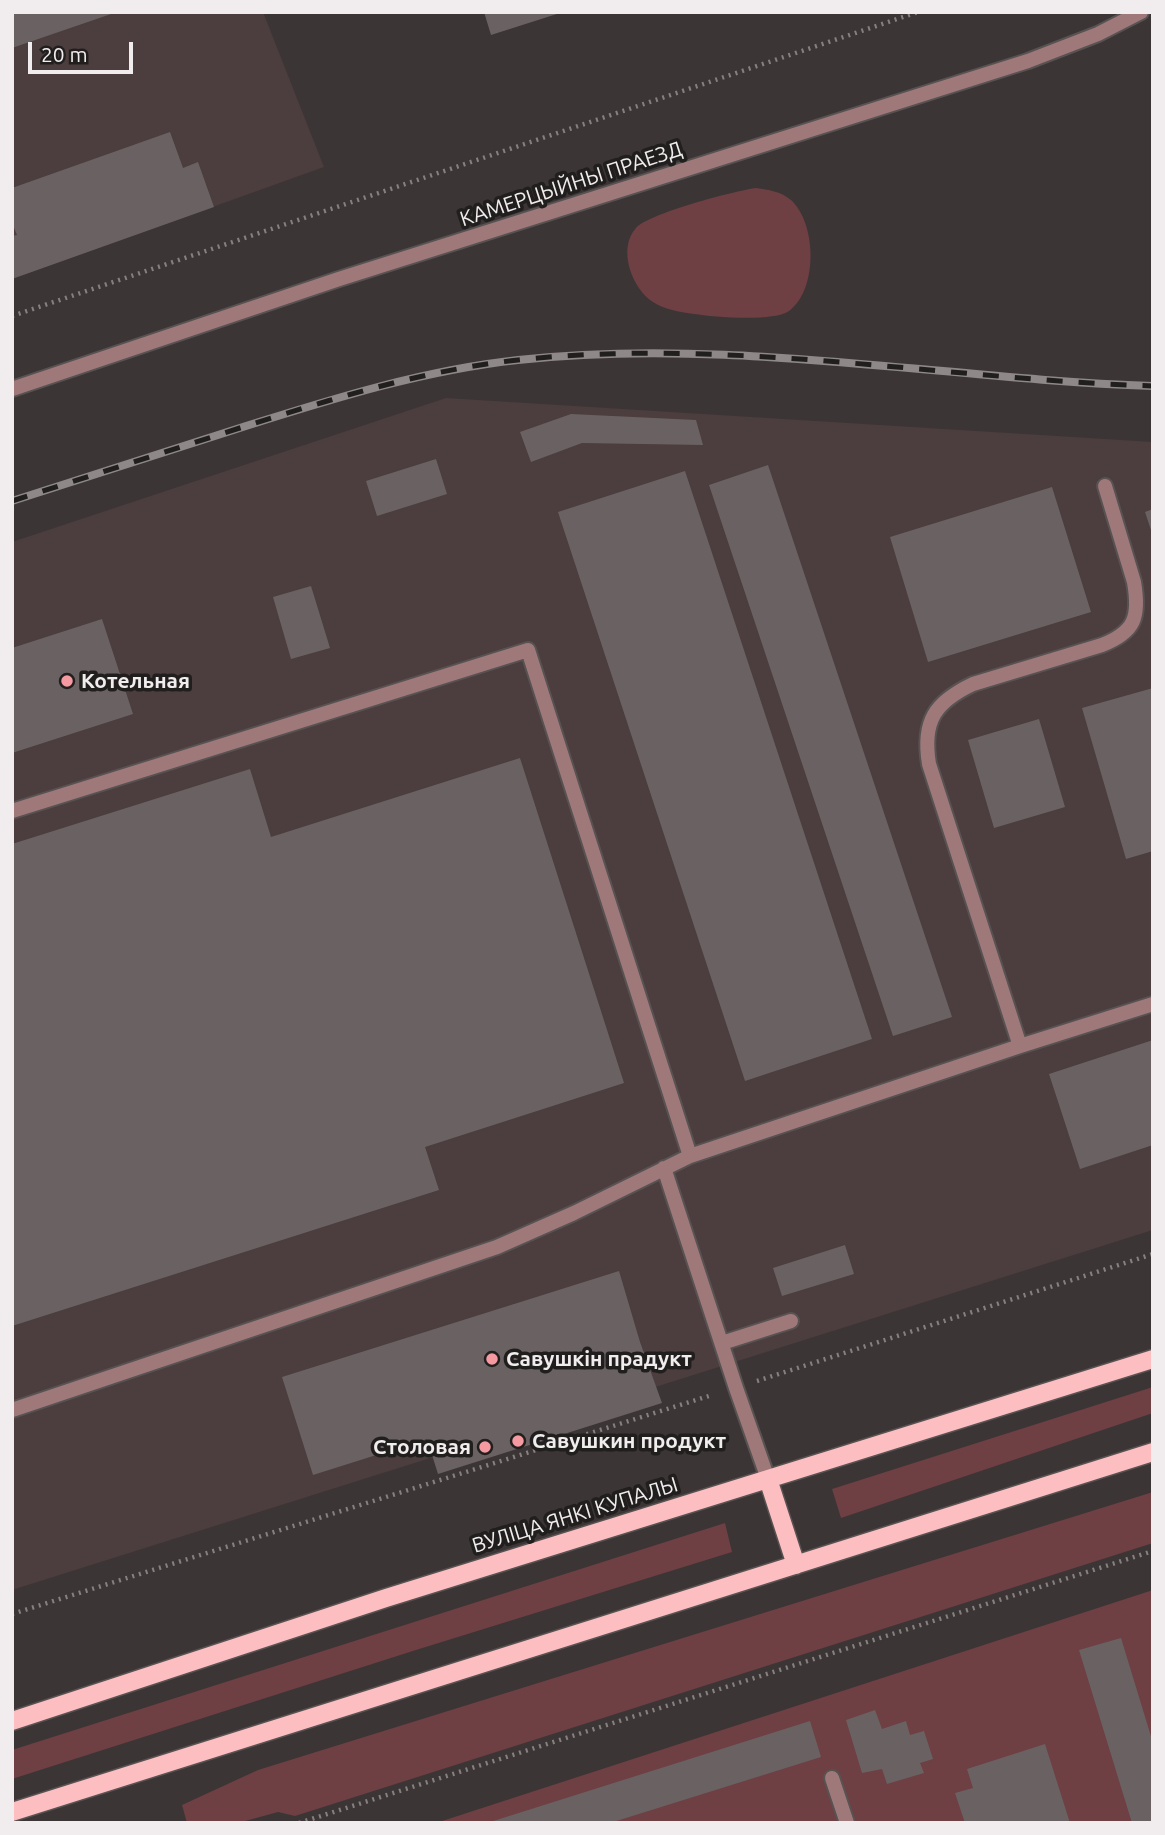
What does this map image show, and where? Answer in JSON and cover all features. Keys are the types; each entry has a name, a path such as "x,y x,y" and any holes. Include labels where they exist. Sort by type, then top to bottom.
{"main road":[{"name":"ВУЛІЦА ЯНКІ КУПАЛЫ","path":"12,1721 386,1598 1153,1359"},
{"path":"12,1812 1153,1452"},
{"path":"768,1479 796,1564"}],"street":[{"name":"КАМЕРЦЫЙНЫ ПРАЕЗД","path":"12,389 339,279 1028,61 1098,34 1140,12"},
{"path":"1020,1046 929,764 926,746 929,725 940,705 973,684 1118,638 1131,626 1137,596 1105,486"},
{"path":"12,811 528,650 690,1156"},
{"path":"12,1410 497,1247 575,1213 690,1156 1153,1004"},
{"path":"664,1168 768,1479"},
{"path":"722,1343 791,1321"},
{"path":"832,1778 847,1823"}],"path":[{"path":"12,316 918,12"},
{"path":"12,1614 452,1473 736,1388 1153,1254"},
{"path":"299,1823 1153,1551"}],"shaded area":[{"path":"12,12 263,12 324,167 12,279"},
{"path":"756,188 787,197 800,211 806,225 811,257 809,273 805,288 789,311 757,318 703,315 668,309 645,296 633,278 627,257 630,236 636,228 674,210"},
{"path":"446,398 1153,442 1153,1230 12,1590 12,542"},
{"path":"1153,1387 1153,1413 841,1518 832,1489"},
{"path":"1153,1492 1153,1543 295,1816 278,1812 238,1823 187,1823 182,1805 258,1770"},
{"path":"725,1523 732,1552 12,1779 12,1750"},
{"path":"1153,1590 1153,1823 436,1823"}],"building":[{"path":"12,12 114,12 114,13 12,48"},
{"path":"484,12 560,12 560,13 491,35"},
{"path":"170,132 183,168 198,162 214,207 12,279 12,236 17,235 12,223 12,188"},
{"path":"571,414 696,420 703,445 582,443 531,462 520,432"},
{"path":"436,459 447,494 377,516 366,481"},
{"path":"768,465 952,1017 893,1036 709,485"},
{"path":"685,471 872,1039 745,1081 558,512"},
{"path":"1052,487 1091,612 928,662 890,537"},
{"path":"1153,509 1153,533 1152,533 1145,512"},
{"path":"311,586 330,648 291,659 273,597"},
{"name":"Котельная","path":"102,619 133,714 12,753 12,648"},
{"path":"1153,688 1153,851 1126,859 1082,708"},
{"path":"1039,719 1065,807 994,828 968,740"},
{"path":"520,758 624,1083 425,1147 439,1190 12,1326 12,844 250,769 271,837"},
{"path":"1153,1040 1153,1145 1080,1169 1049,1074"},
{"path":"845,1245 854,1274 782,1296 773,1268"},
{"name":"Савушкін прадукт","path":"619,1271 662,1403 438,1474 427,1439 313,1475 282,1377"},
{"path":"1121,1638 1153,1743 1153,1823 1132,1823 1079,1650"},
{"path":"875,1710 882,1729 906,1721 910,1735 924,1731 933,1759 920,1763 924,1773 887,1784 882,1769 862,1773 846,1720"},
{"path":"810,1721 821,1757 610,1823 487,1823"},
{"path":"1045,1744 1070,1823 965,1823 955,1793 973,1788 967,1769"}],"railway":[{"path":"12,501 347,395 449,371 518,360 597,354 756,356 1153,386"}],"place":[{"name":"Котельная","path":"67,681"},
{"name":"Савушкін прадукт","path":"492,1359"},
{"name":"Савушкин продукт","path":"518,1441"},
{"name":"Столовая","path":"485,1447"}]}
